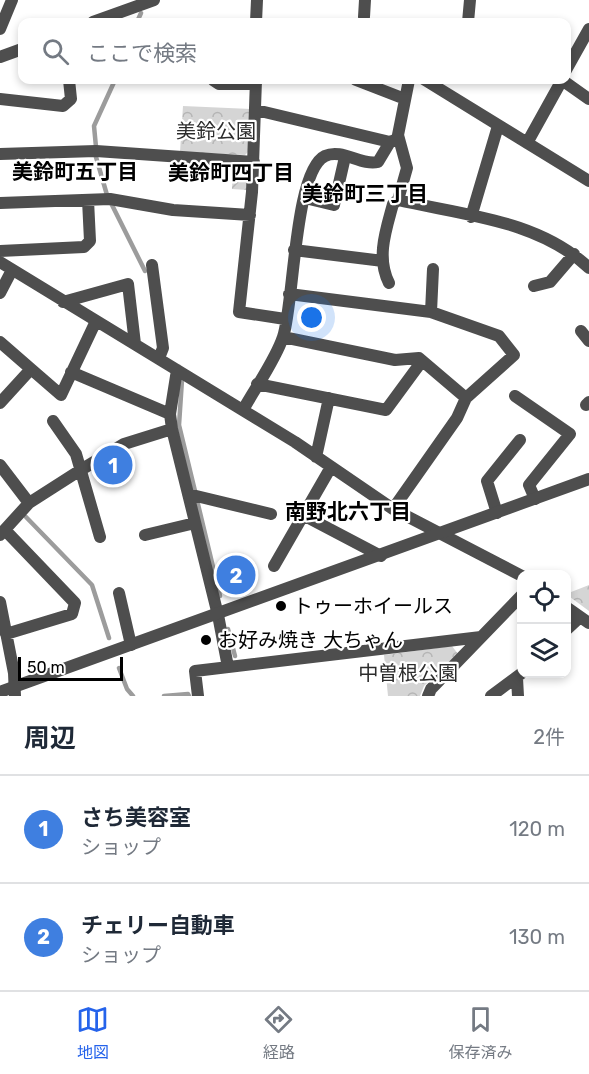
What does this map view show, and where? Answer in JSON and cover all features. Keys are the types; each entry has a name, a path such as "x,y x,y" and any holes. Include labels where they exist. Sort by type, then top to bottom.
{"street":[{"path":"0,29 12,0"},
{"path":"102,18 138,3 154,0"},
{"path":"256,18 257,0"},
{"path":"364,17 365,0"},
{"path":"468,18 470,0"},
{"path":"571,63 589,29"},
{"path":"0,57 18,50"},
{"path":"0,99 63,106 71,99 69,84"},
{"path":"256,84 254,162 240,312 285,319"},
{"path":"366,84 405,99"},
{"path":"243,410 283,337 294,250 304,198 317,162 329,155 369,163 378,162 394,140 408,84"},
{"path":"431,84 589,181"},
{"path":"527,143 560,84"},
{"path":"568,84 589,99"},
{"path":"256,110 394,140"},
{"path":"471,217 498,126"},
{"path":"389,283 383,261 386,232 393,204 398,200 407,168 394,140"},
{"path":"0,154 96,152 254,162"},
{"path":"304,198 334,205 345,157"},
{"path":"0,203 110,199 173,210 250,215"},
{"path":"0,251 84,247 90,241 88,200"},
{"path":"398,200 519,226 574,254 589,268"},
{"path":"294,250 383,261"},
{"path":"534,286 550,282 574,254"},
{"path":"0,262 243,410 393,509 517,573"},
{"path":"152,265 164,348 159,358"},
{"path":"431,312 434,269"},
{"path":"0,293 12,270"},
{"path":"63,302 128,284 135,344"},
{"path":"289,294 431,312 500,336 514,355 466,398 457,418 393,509"},
{"path":"0,342 61,395 96,321"},
{"path":"283,337 395,360 419,358 466,398"},
{"path":"257,384 386,410 422,361"},
{"path":"0,403 31,369"},
{"path":"177,370 170,414 172,429 218,615 228,667"},
{"path":"71,372 170,414"},
{"path":"515,396 570,434 529,484 535,499"},
{"path":"316,457 329,398"},
{"path":"53,421 76,454 100,537"},
{"path":"6,634 72,614 75,603 3,532 29,503 124,444 172,429"},
{"path":"497,513 487,481 520,440"},
{"path":"0,465 29,503"},
{"path":"274,566 331,467"},
{"path":"0,692 14,691 131,645 589,479"},
{"path":"188,494 271,514"},
{"path":"303,515 381,556"},
{"path":"146,536 195,523"},
{"path":"119,593 131,645"},
{"path":"428,696 431,689 517,600"},
{"path":"0,602 14,691"},
{"path":"571,610 585,620 571,628"},
{"path":"198,696 195,671 481,637"},
{"path":"491,696 517,676"},
{"path":"518,696 519,678"}],"green space":[{"name":"美鈴公園","path":"183,106 251,109 249,151 245,155 180,152"},
{"path":"233,165 245,166 248,170 247,190 232,189"},
{"path":"589,585 589,611 571,598 571,592"},
{"name":"中曽根公園","path":"452,646 458,654 424,686 420,696 388,696 384,655"}],"waterway":[{"path":"139,18 141,13"},
{"path":"96,147 94,126 113,84"},
{"path":"96,157 107,195"},
{"path":"111,203 145,271"},
{"path":"182,380 179,425 195,491"},
{"path":"197,500 220,596"},
{"path":"26,517 92,585 109,638"},
{"path":"228,629 235,656"},
{"path":"119,668 127,689 133,696"},
{"path":"164,696 188,694 189,696"}],"place":[{"name":"さち美容室","path":"113,465"},
{"name":"チェリー自動車","path":"236,575"},
{"name":"トゥーホイールス","path":"281,606"},
{"name":"お好み焼き 大ちゃん","path":"206,640"}],"district":[{"name":"美鈴町五丁目","path":"75,171"},
{"name":"美鈴町四丁目","path":"231,172"},
{"name":"美鈴町三丁目","path":"365,193"},
{"name":"南野北六丁目","path":"348,511"}]}
